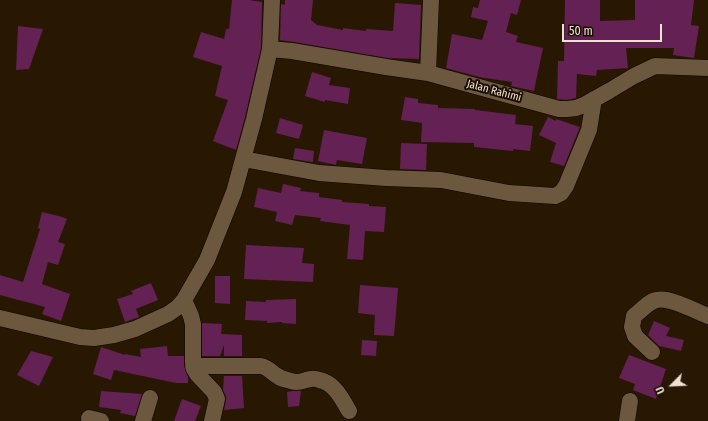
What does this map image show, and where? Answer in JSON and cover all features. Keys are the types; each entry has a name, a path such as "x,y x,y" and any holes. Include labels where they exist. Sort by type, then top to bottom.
{"street":[{"path":"0,318 80,337 94,338 114,335 135,329 168,314 178,307 184,300 207,260 234,192 254,119 270,49 272,0"},
{"path":"428,73 431,0"},
{"name":"Jalan Rahimi","path":"270,49 292,51 428,73 559,109 576,108 655,66 708,68"},
{"path":"243,159 319,173 440,180 509,193 554,196 558,195 564,190 589,130 594,99"},
{"path":"184,300 193,324 193,366 197,374 216,396 217,404 212,421"},
{"path":"652,352 635,336 632,327 634,316 651,302 656,300 668,300 708,316"},
{"path":"193,366 261,366 266,367 280,378 296,383 308,379 317,379 329,383 334,387 348,411"},
{"path":"143,421 150,398"},
{"path":"627,421 630,401"}],"building":[{"path":"232,0 262,2 261,48 236,150 213,141 228,100 215,96 222,66 193,57 201,32 224,39 226,29 229,29"},
{"path":"285,0 313,0 311,20 317,25 343,30 343,28 366,31 366,29 393,31 395,3 421,5 419,59 388,58 280,40 281,4 285,5"},
{"path":"480,0 521,0 517,15 511,13 506,32 518,36 516,42 543,48 534,91 511,86 512,82 479,77 446,68 452,34 482,40 488,21 471,17 473,7 478,8"},
{"path":"565,0 600,0 600,21 635,20 635,0 694,0 691,25 699,26 694,58 673,55 674,48 626,48 628,68 597,70 596,76 577,74 576,98 566,100 557,99 558,61 564,61"},
{"path":"18,26 43,29 29,69 16,70"},
{"path":"312,72 331,78 329,85 350,88 348,104 325,100 325,102 305,96"},
{"path":"405,97 418,99 418,103 438,105 438,108 475,109 516,115 515,124 533,126 530,151 513,149 513,151 474,147 474,143 421,142 422,123 401,120"},
{"path":"548,117 556,121 556,119 580,127 564,166 550,162 556,143 539,135"},
{"path":"280,118 303,125 299,139 276,133"},
{"path":"324,130 367,138 362,164 337,160 336,165 318,161"},
{"path":"401,143 427,144 426,170 400,169"},
{"path":"295,148 314,151 313,162 293,159"},
{"path":"283,184 301,188 300,191 319,193 319,197 342,200 342,202 386,207 384,232 365,231 363,260 347,259 350,225 320,221 321,218 295,215 292,225 275,221 277,212 254,207 258,188 281,193"},
{"path":"42,212 67,219 58,242 65,244 58,265 48,262 42,284 70,294 61,321 42,314 45,307 0,295 0,275 23,282 40,229 38,228"},
{"path":"246,245 304,248 302,263 314,264 313,282 244,279"},
{"path":"215,276 230,276 230,304 215,303"},
{"path":"151,283 158,300 136,309 139,317 125,322 117,299 133,294 131,291"},
{"path":"360,285 398,288 394,336 374,335 375,315 358,313"},
{"path":"296,299 296,324 282,322 267,323 267,321 245,320 246,301 266,302 266,300"},
{"path":"654,321 670,328 666,336 684,340 681,351 659,346 648,335"},
{"path":"202,323 222,324 221,334 242,335 242,356 224,356 224,345 220,356 202,356"},
{"path":"362,340 377,341 376,356 361,355"},
{"path":"167,346 168,356 184,356 184,366 188,377 188,383 176,383 114,370 111,380 93,374 101,347 125,355 141,357 140,349"},
{"path":"31,351 53,357 39,386 17,375"},
{"path":"629,355 666,369 656,399 633,390 635,384 619,378"},
{"path":"224,376 242,376 244,408 224,410 226,396 223,390"},
{"path":"101,391 142,394 135,416 120,413 121,410 99,407"},
{"path":"301,391 299,406 288,407 287,392"},
{"path":"182,399 201,406 195,421 174,421"}]}
